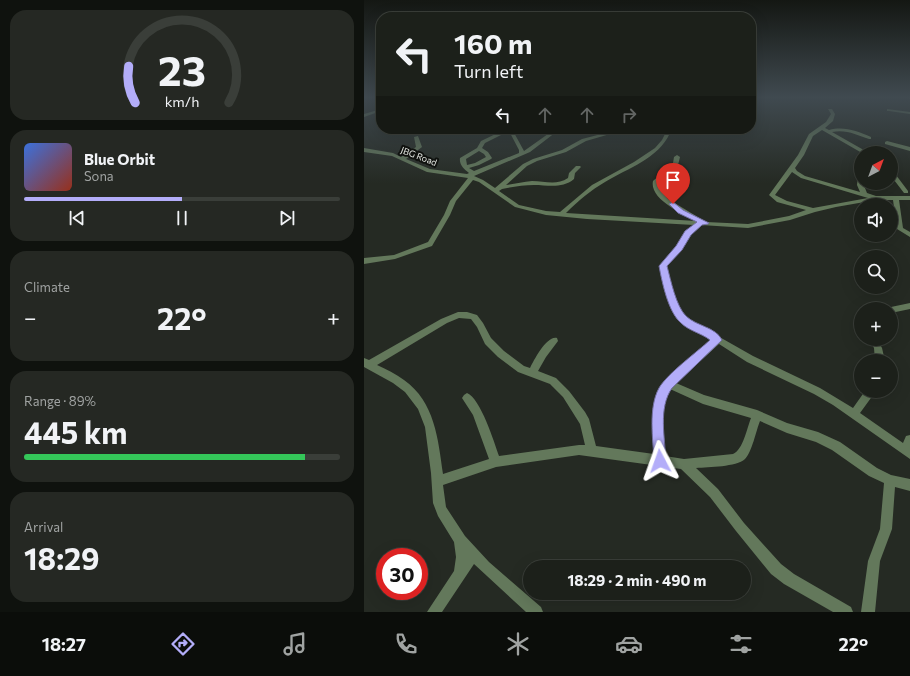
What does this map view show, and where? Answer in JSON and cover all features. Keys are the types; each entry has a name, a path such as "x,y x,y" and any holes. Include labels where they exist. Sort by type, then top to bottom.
{"street":[{"path":"813,210 774,198 772,195 792,168 811,135 825,126"},
{"path":"822,128 830,131 855,146"},
{"path":"830,131 836,129 844,130 858,133 869,138"},
{"path":"500,134 483,142 479,149 463,158 462,162 465,167 481,181 517,206 546,213 748,226 762,225 813,210 854,202"},
{"path":"513,134 522,150 521,154"},
{"path":"364,261 395,257 418,250 430,244 447,215 453,201 474,175 528,151 551,134"},
{"path":"496,192 525,165 546,156 564,151 584,140 606,134"},
{"path":"562,214 569,206 594,186 645,158 662,146 668,134"},
{"path":"403,158 419,147 416,137"},
{"path":"887,143 910,149"},
{"path":"465,167 477,164 488,158 486,153 479,149"},
{"name":"JBG Road","path":"364,150 383,152 403,158 429,171 474,175"},
{"path":"525,165 528,151"},
{"path":"676,157 676,164 655,182 657,192 681,212 703,223"},
{"path":"502,187 533,184 560,184 571,179 572,174 578,167"},
{"path":"792,168 803,177 876,198"},
{"path":"898,182 907,196"},
{"path":"907,196 910,186"},
{"path":"863,190 865,195"},
{"path":"898,214 900,229 910,235"},
{"path":"703,223 688,233 679,248 669,257 663,266 678,313 690,325 706,332 750,359 817,391 908,447"},
{"path":"898,309 910,306"},
{"path":"366,364 444,321 458,315 474,317 488,341 501,354 514,364 553,381 572,400 585,423 592,450"},
{"path":"660,461 658,409 663,391 668,384 718,340"},
{"path":"532,373 543,354 554,341"},
{"path":"366,364 407,388 426,413 442,512 473,554 536,612"},
{"path":"668,384 703,399 757,415 787,428 818,437 836,446 873,472 890,480 910,486"},
{"path":"467,398 477,412 496,462"},
{"path":"854,414 866,398"},
{"path":"438,481 496,462 564,452 592,450 684,464 733,459 740,456 744,451 757,415"},
{"path":"684,464 714,493 740,527 753,541 762,555 776,569 789,579 846,612"},
{"path":"868,612 874,561 886,529 890,480"},
{"path":"459,576 461,564 460,538"},
{"path":"434,612 473,554"}],"route":[{"path":"660,461 658,416 663,391 668,384 718,340 714,336 690,325 683,320 678,313 665,278 663,266 669,257 679,248 688,233 700,222 706,223 681,212 673,204"}]}
